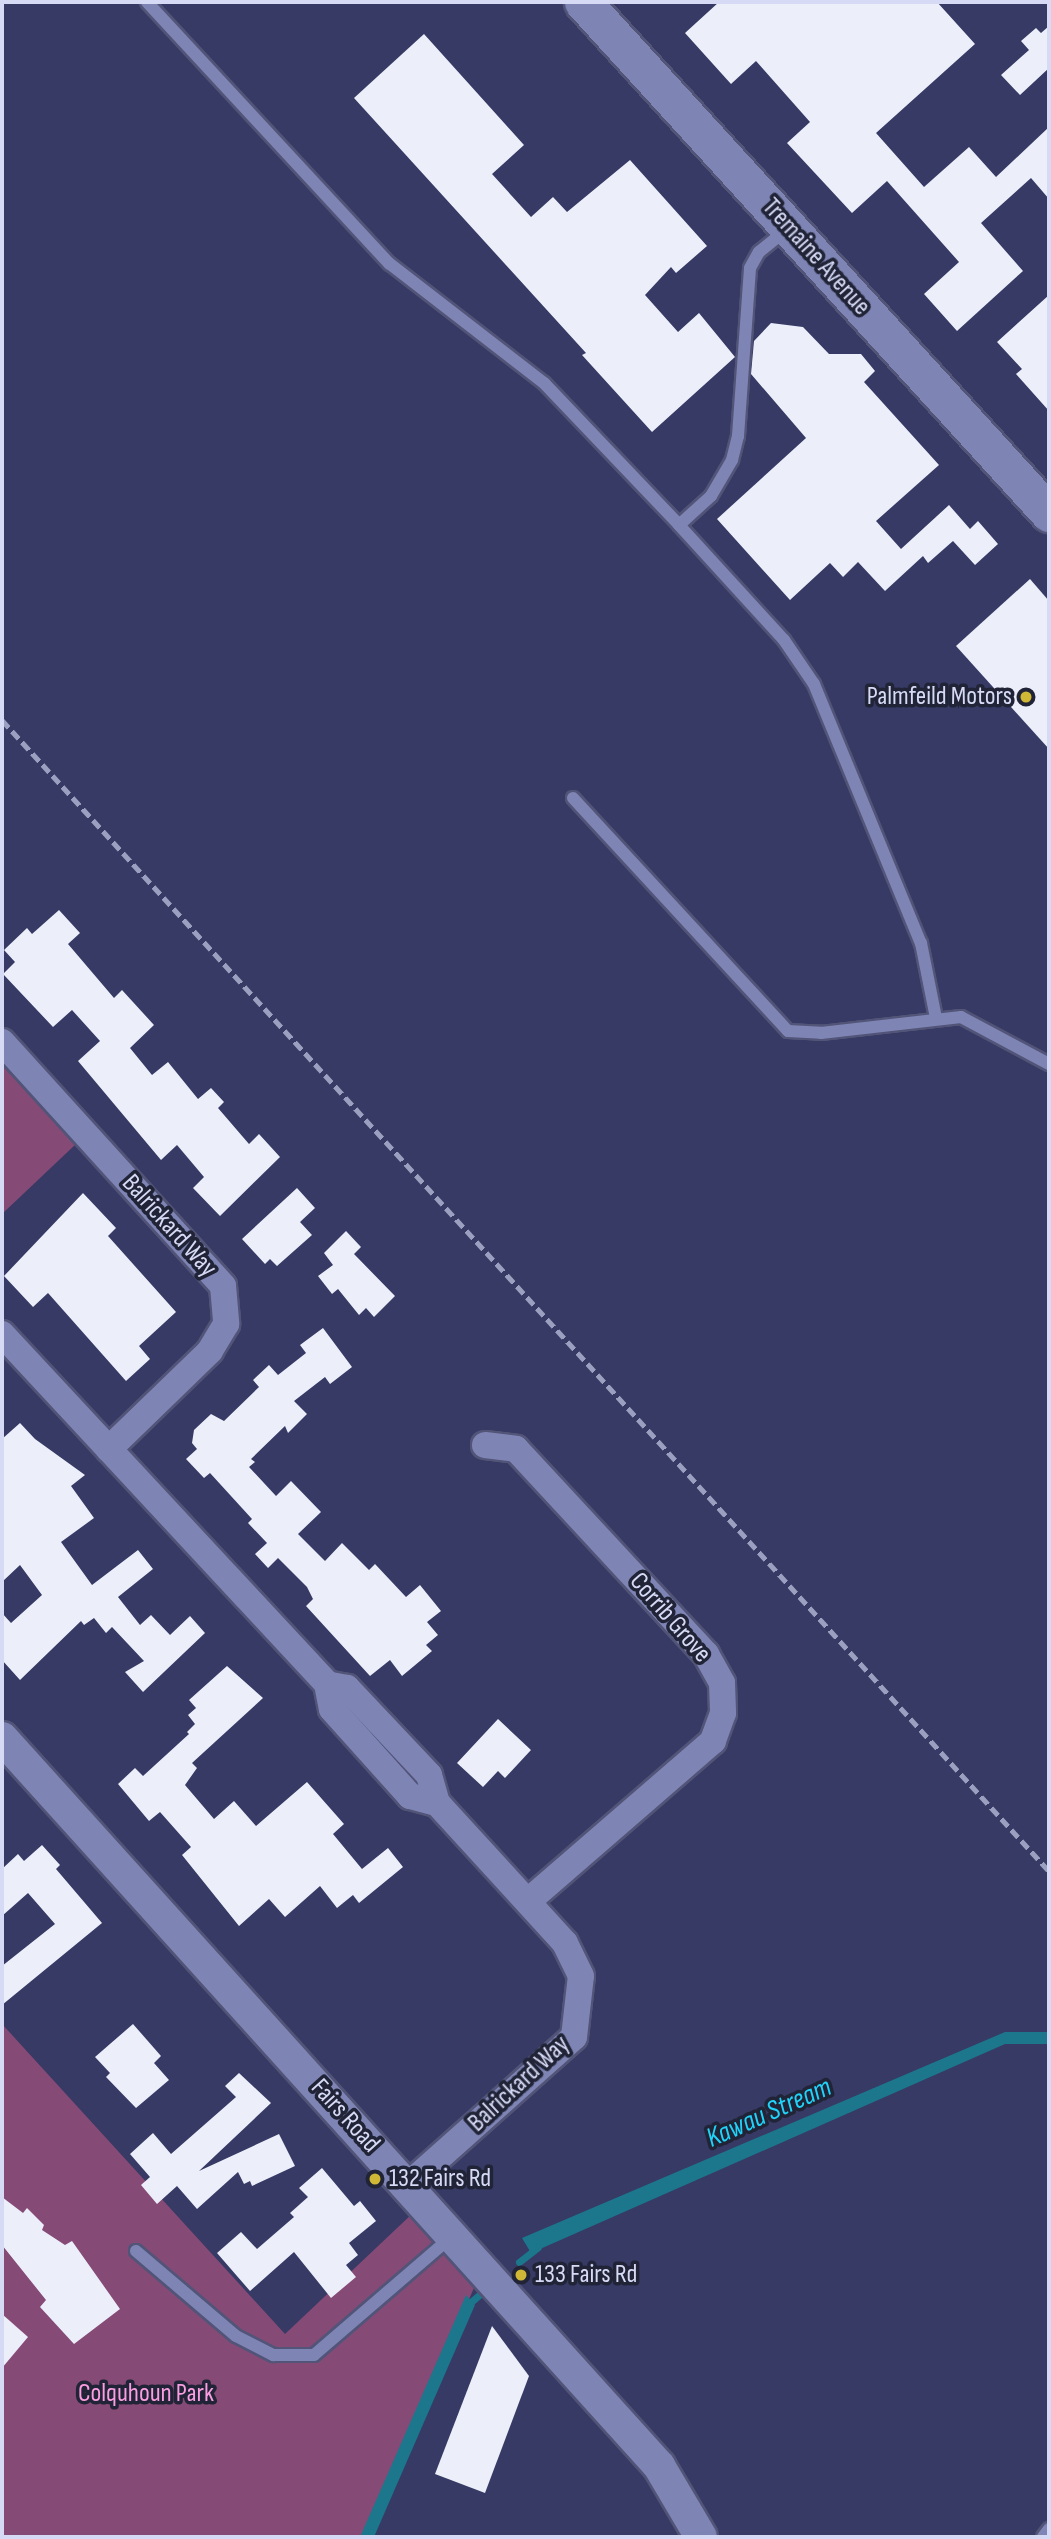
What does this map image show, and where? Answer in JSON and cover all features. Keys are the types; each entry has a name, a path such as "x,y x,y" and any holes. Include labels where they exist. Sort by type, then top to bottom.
{"main road":[{"name":"Tremaine Avenue","path":"583,2 1049,513"}],"street":[{"name":"Balrickard Way","path":"2,1042 223,1286 226,1324 210,1351 109,1449"},
{"name":"Balrickard Way","path":"2,1334 327,1684 347,1688 429,1775 437,1804 565,1943 581,1976 574,2037 408,2185"},
{"name":"Corrib Grove","path":"485,1446 516,1449 706,1654 722,1683 723,1713 712,1741 528,1901"},
{"name":"Fairs Road","path":"2,1738 453,2234 659,2466 701,2537"}],"lane":[{"path":"147,2 390,264 544,383 784,640 814,684 921,943 936,1018"},
{"path":"679,525 711,496 732,460 738,436 750,268 759,252 789,227"},
{"path":"573,798 788,1031 821,1033 936,1018 974,1020 1049,1064"},
{"path":"136,2251 236,2336 272,2355 314,2356 453,2234"},
{"path":"1043,2537 1049,2529"}],"green space":[{"path":"2,1065 76,1144 2,1214"},
{"name":"Colquhoun Park","path":"2,2024 285,2334 413,2213 477,2281 365,2537 2,2537"}],"water":[{"path":"1005,2032 1049,2032 1049,2044 1005,2044 531,2253 522,2238"},
{"path":"466,2295 475,2305 374,2537 360,2537"}],"building":[{"path":"719,2 937,2 975,44 876,133 924,187 969,147 996,177 1049,127 1049,199 1031,178 981,223 1023,271 957,331 924,294 959,262 887,181 852,213 787,143 810,122 756,61 731,84 685,33"},
{"path":"1049,26 1049,68 1020,95 1001,75 1029,50 1021,41 1036,28 1041,33"},
{"path":"424,34 524,145 492,174 531,217 553,197 567,212 630,160 707,246 676,273 671,267 645,295 678,332 699,313 735,357 652,432 582,355 586,353 354,98"},
{"path":"1049,295 1049,411 1016,374 1022,369 997,342"},
{"path":"771,323 803,327 829,354 861,354 875,371 864,382 939,465 876,521 901,549 949,505 970,529 978,521 998,544 975,565 953,541 928,563 923,556 885,591 858,562 843,577 830,563 790,600 717,519 806,438 751,374 754,341"},
{"name":"Palmfeild Motors","path":"1030,579 1049,601 1049,749 956,646"},
{"path":"59,910 80,933 68,944 114,998 122,990 154,1025 130,1048 152,1075 168,1062 198,1099 211,1088 224,1102 218,1108 249,1144 259,1134 280,1157 220,1216 193,1188 204,1177 177,1145 161,1160 78,1061 100,1041 72,1010 53,1027 3,974 15,962 4,950 27,928 32,934"},
{"path":"297,1188 315,1208 300,1222 312,1235 277,1266 270,1259 265,1264 242,1239"},
{"path":"83,1193 116,1228 108,1236 176,1312 139,1346 150,1359 126,1381 48,1293 33,1307 4,1276"},
{"path":"346,1231 361,1247 354,1254 395,1296 374,1317 366,1308 359,1315 338,1289 332,1294 318,1276 333,1265 324,1253"},
{"path":"323,1328 352,1367 330,1384 325,1377 294,1401 307,1414 288,1433 285,1426 251,1459 255,1462 249,1467 276,1496 291,1481 321,1512 298,1534 325,1561 342,1543 369,1570 375,1564 406,1597 420,1585 441,1611 427,1622 438,1635 426,1645 432,1651 402,1676 390,1660 370,1676 306,1606 313,1599 307,1587 278,1558 268,1568 255,1554 267,1543 248,1523 252,1519 210,1473 204,1478 186,1459 197,1449 192,1443 194,1430 211,1414 224,1421 259,1387 253,1380 269,1365 278,1375 306,1353 300,1345"},
{"path":"20,1423 35,1439 85,1475 71,1486 94,1518 61,1542 92,1585 138,1550 153,1569 118,1597 140,1625 151,1615 170,1635 190,1616 205,1633 143,1692 125,1672 144,1661 112,1627 106,1633 94,1618 84,1625 81,1621 20,1680 2,1660 2,1613 11,1623 42,1595 20,1565 2,1582 2,1439"},
{"path":"227,1666 263,1698 192,1763 197,1768 185,1785 214,1819 234,1801 256,1826 307,1782 344,1824 333,1834 362,1869 388,1848 403,1867 359,1903 353,1895 337,1908 320,1886 285,1917 269,1899 239,1926 182,1855 191,1847 160,1812 149,1821 118,1784 135,1768 143,1776 189,1734 187,1732 195,1724 188,1715 196,1708 189,1700"},
{"path":"498,1719 531,1750 505,1778 498,1771 483,1787 457,1763"},
{"path":"42,1845 60,1865 56,1869 102,1923 2,2005 2,1966 55,1924 28,1893 2,1916 2,1869 18,1854 24,1861"},
{"path":"133,2024 161,2056 154,2063 169,2080 136,2108 106,2077 110,2073 95,2057"},
{"path":"239,2073 271,2103 199,2171 279,2134 295,2166 252,2186 250,2181 244,2184 238,2172 197,2209 177,2186 157,2204 141,2185 150,2177 130,2154 153,2133 171,2154 236,2097 225,2086"},
{"path":"322,2168 354,2206 360,2201 376,2221 349,2243 358,2255 346,2265 356,2277 331,2298 294,2252 250,2291 217,2253 241,2232 257,2249 294,2217 290,2213 308,2197 299,2188"},
{"path":"2,2197 23,2213 27,2208 44,2225 42,2230 65,2245 72,2241 120,2309 74,2344 40,2307 46,2300 2,2245"},
{"path":"2,2314 28,2337 2,2368"},
{"path":"492,2326 529,2376 485,2493 435,2474"}],"waterway":[{"name":"Kawau Stream","path":"519,2262 538,2247"},
{"name":"Kawau Stream","path":"466,2306 486,2289"}],"railway":[{"path":"2,720 1049,1871"}],"place":[{"name":"Palmfeild Motors","path":"1026,697"},
{"name":"132 Fairs Rd","path":"375,2179"},
{"name":"133 Fairs Rd","path":"521,2275"}]}
